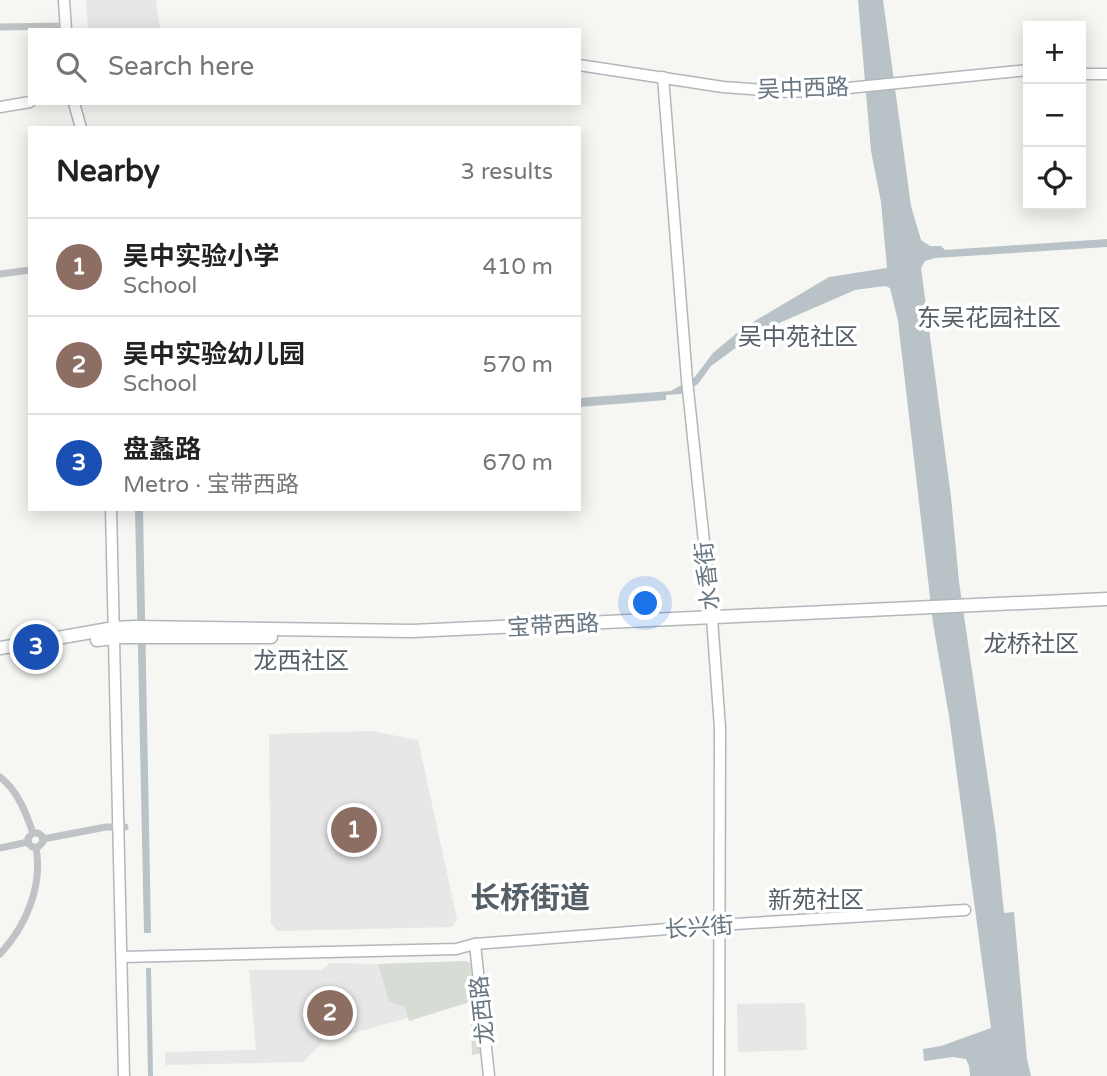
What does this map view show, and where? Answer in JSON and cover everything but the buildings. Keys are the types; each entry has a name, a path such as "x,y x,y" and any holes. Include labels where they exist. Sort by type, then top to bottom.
{"main road":[{"name":"宝带西路","path":"0,648 117,633 412,631 712,622 1107,599"},
{"name":"宝带西路","path":"967,609 1107,606"},
{"name":"宝带西路","path":"0,655 117,633"}],"street":[{"path":"57,0 62,28"},
{"path":"62,28 64,0"},
{"path":"0,27 62,28"},
{"name":"吴中西路","path":"581,65 663,80"},
{"path":"1086,68 1107,68"},
{"name":"吴中西路","path":"581,71 723,87 816,91 861,90 1023,71"},
{"path":"1086,74 1107,75"},
{"name":"吴中西路","path":"898,85 1023,77"},
{"name":"水香街","path":"663,80 720,728 719,1076"},
{"path":"0,100 28,96"},
{"path":"0,107 28,102"},
{"path":"75,105 80,126"},
{"path":"82,105 87,126"},
{"path":"0,274 28,270"},
{"path":"111,511 131,1076"},
{"path":"117,633 118,511"},
{"path":"0,777 17,797 33,833"},
{"path":"43,839 106,827 122,827"},
{"path":"33,833 40,834 43,839 41,846 36,848"},
{"path":"28,842 33,833"},
{"path":"0,848 28,842 36,848"},
{"path":"0,954 15,937 33,898 37,877 36,848"},
{"name":"长兴街","path":"125,953 456,942 475,944 965,910"},
{"name":"龙西路","path":"475,944 489,1076"},
{"path":"124,1076 125,953"}],"shaded area":[{"path":"86,0 156,0 160,28 88,28"},
{"path":"858,0 883,0 911,206 921,240 930,246 941,246 945,250 1107,239 1107,247 935,258 925,261 921,268 951,497 959,582 996,834 1004,913 1014,912 1027,1059 1031,1076 970,1076 966,1059 953,1057 924,1061 923,1049 941,1046 991,1028 949,716 933,623 898,321 890,288 885,286 855,290 756,333 711,366 698,384 681,394 666,395 666,400 581,407 581,398 671,391 694,378 713,353 743,328 829,277 887,268 881,202 871,151"},
{"path":"135,511 143,511 151,933 144,933"},
{"path":"371,731 418,740 457,919 452,927 278,931 271,924 269,734"},
{"path":"330,963 378,964 389,1002 405,1007 408,1018 324,1041 303,1062 165,1065 165,1052 256,1050 249,970 321,970"},
{"path":"470,963 483,1050 482,1053 472,1055 470,1002 409,1021 405,1007 389,1002 378,964"},
{"path":"146,968 151,968 153,1076 148,1076"},
{"path":"805,1003 807,1050 738,1052 737,1004"}],"place":[{"name":"盘蠡路","path":"36,647"},
{"name":"吴中实验小学","path":"354,830"},
{"name":"吴中实验幼儿园","path":"330,1013"}],"district":[{"name":"东吴花园社区","path":"989,318"},
{"name":"吴中苑社区","path":"798,337"},
{"name":"龙桥社区","path":"1031,644"},
{"name":"龙西社区","path":"301,661"},
{"name":"长桥街道","path":"530,898"},
{"name":"新苑社区","path":"816,900"}]}
